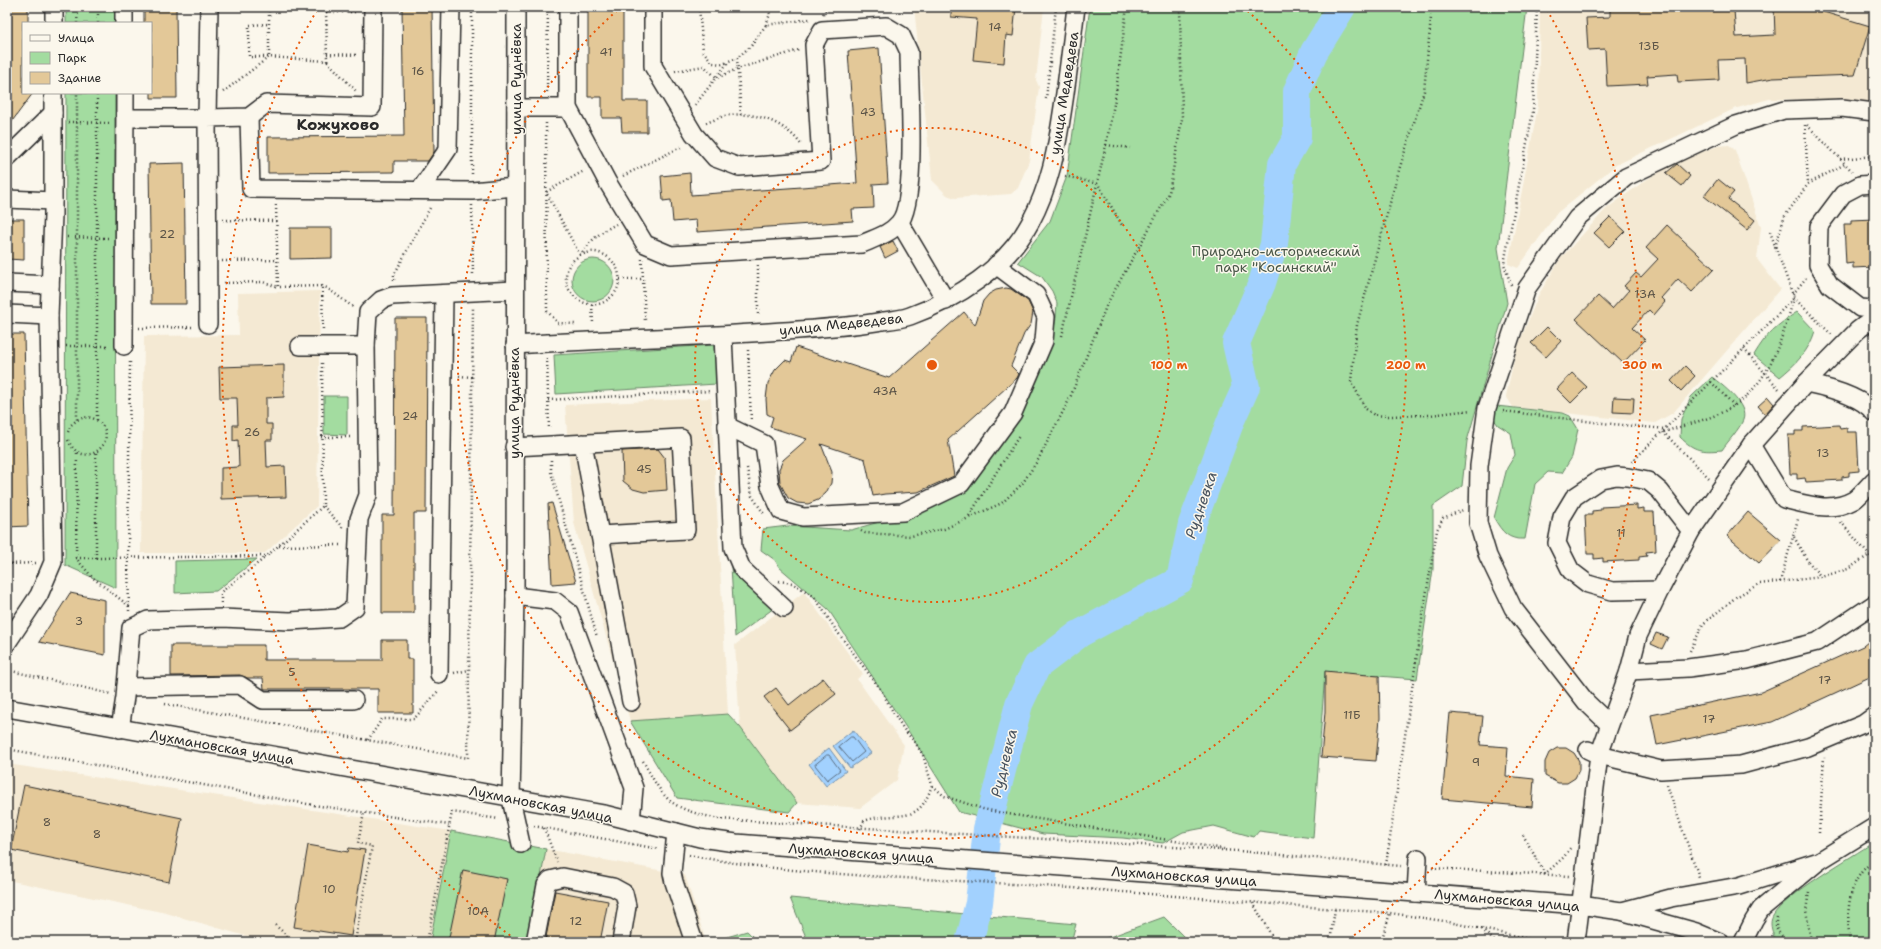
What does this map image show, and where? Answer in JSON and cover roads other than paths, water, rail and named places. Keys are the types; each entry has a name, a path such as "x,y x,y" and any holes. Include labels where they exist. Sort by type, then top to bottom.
{"street":[{"path":"54,7 54,22"},
{"path":"124,7 124,22"},
{"path":"208,324 207,111 209,7"},
{"path":"420,190 448,148 451,7"},
{"name":"улица Руднёвка","path":"516,7 514,290 515,596 511,799 521,844"},
{"path":"568,7 568,108 608,183 645,244 671,255 862,244 887,233 900,223 906,206 911,180 909,52 900,34 886,26 822,30 814,45 821,161 739,167 715,158 691,129 653,66 653,7"},
{"name":"улица Медведева","path":"514,345 723,336 867,324 908,317 946,301 989,273 1015,246 1030,223 1051,172 1069,66 1076,7"},
{"path":"126,120 207,111 249,117 266,104 372,107 373,9"},
{"path":"7,643 39,595 53,562 49,316 53,201 53,94"},
{"path":"124,346 126,94"},
{"path":"516,108 568,108"},
{"path":"1609,724 1586,702 1513,608 1488,556 1478,523 1477,502 1479,466 1487,408 1519,314 1526,288 1577,218 1626,177 1736,124 1784,110 1842,108 1874,112"},
{"path":"249,117 251,188 472,191 515,187"},
{"path":"7,158 53,118"},
{"path":"1867,185 1843,194 1819,226 1818,264 1830,285 1836,290 1860,308 1874,309"},
{"path":"7,199 53,201"},
{"path":"900,223 946,301"},
{"path":"727,426 764,444 770,486 781,511 803,517 903,512 961,484 1013,413 1044,341 1046,317 1036,295 996,265"},
{"path":"7,283 50,285"},
{"path":"120,729 126,692 131,628 148,620 222,618 290,621 339,618 355,607 359,519 368,495 366,346 368,312 382,300 392,296 514,290"},
{"path":"444,294 444,679"},
{"path":"7,314 49,316"},
{"path":"1576,942 1594,752 1609,724 1629,671 1638,636 1691,531 1751,445 1806,382 1843,347 1858,330 1874,318"},
{"path":"723,336 733,548 742,569 784,608"},
{"path":"300,346 366,346"},
{"path":"1806,382 1834,389 1856,400 1874,413"},
{"path":"514,446 681,438 686,530 600,535"},
{"path":"583,443 631,702"},
{"path":"1751,445 1784,499 1813,507 1829,508 1854,500 1874,480"},
{"path":"1660,590 1612,591 1588,584 1571,571 1557,543 1562,517 1574,497 1601,479 1617,476 1648,481 1660,491 1691,531"},
{"path":"515,596 555,601 569,612 634,788 631,821"},
{"path":"1629,671 1688,668 1747,660 1817,642 1874,604"},
{"path":"126,692 240,685 263,700 354,700"},
{"name":"Лухмановская улица","path":"7,708 458,788 511,799 604,814 700,838 758,845 888,855 1580,905 1621,911 1696,932 1720,942"},
{"path":"1594,752 1661,770 1740,765 1808,747 1863,724 1874,716"},
{"path":"1743,942 1761,909 1819,861 1874,827"},
{"path":"676,832 672,873 694,942"},
{"path":"1416,893 1418,858"},
{"path":"1621,911 1671,898 1739,886 1819,861"},
{"path":"535,942 546,885 550,880 563,877 613,886 624,893 627,906 621,942"}],"water":[{"path":"853,730 871,753 850,768 833,746"},
{"path":"829,748 846,771 826,786 809,764"}],"waterway":[{"name":"Рудневка","path":"969,942 979,903 987,829 1019,704 1037,666 1079,634 1180,580 1192,524 1231,420 1246,387 1236,343 1262,283 1274,244 1282,164 1297,138 1297,91 1314,52 1342,7"}],"district":[{"name":"Кожухово","path":"338,124"}],"park label":[{"name":"Природно-исторический парк \"Косинский\"","path":"1276,260"}]}
